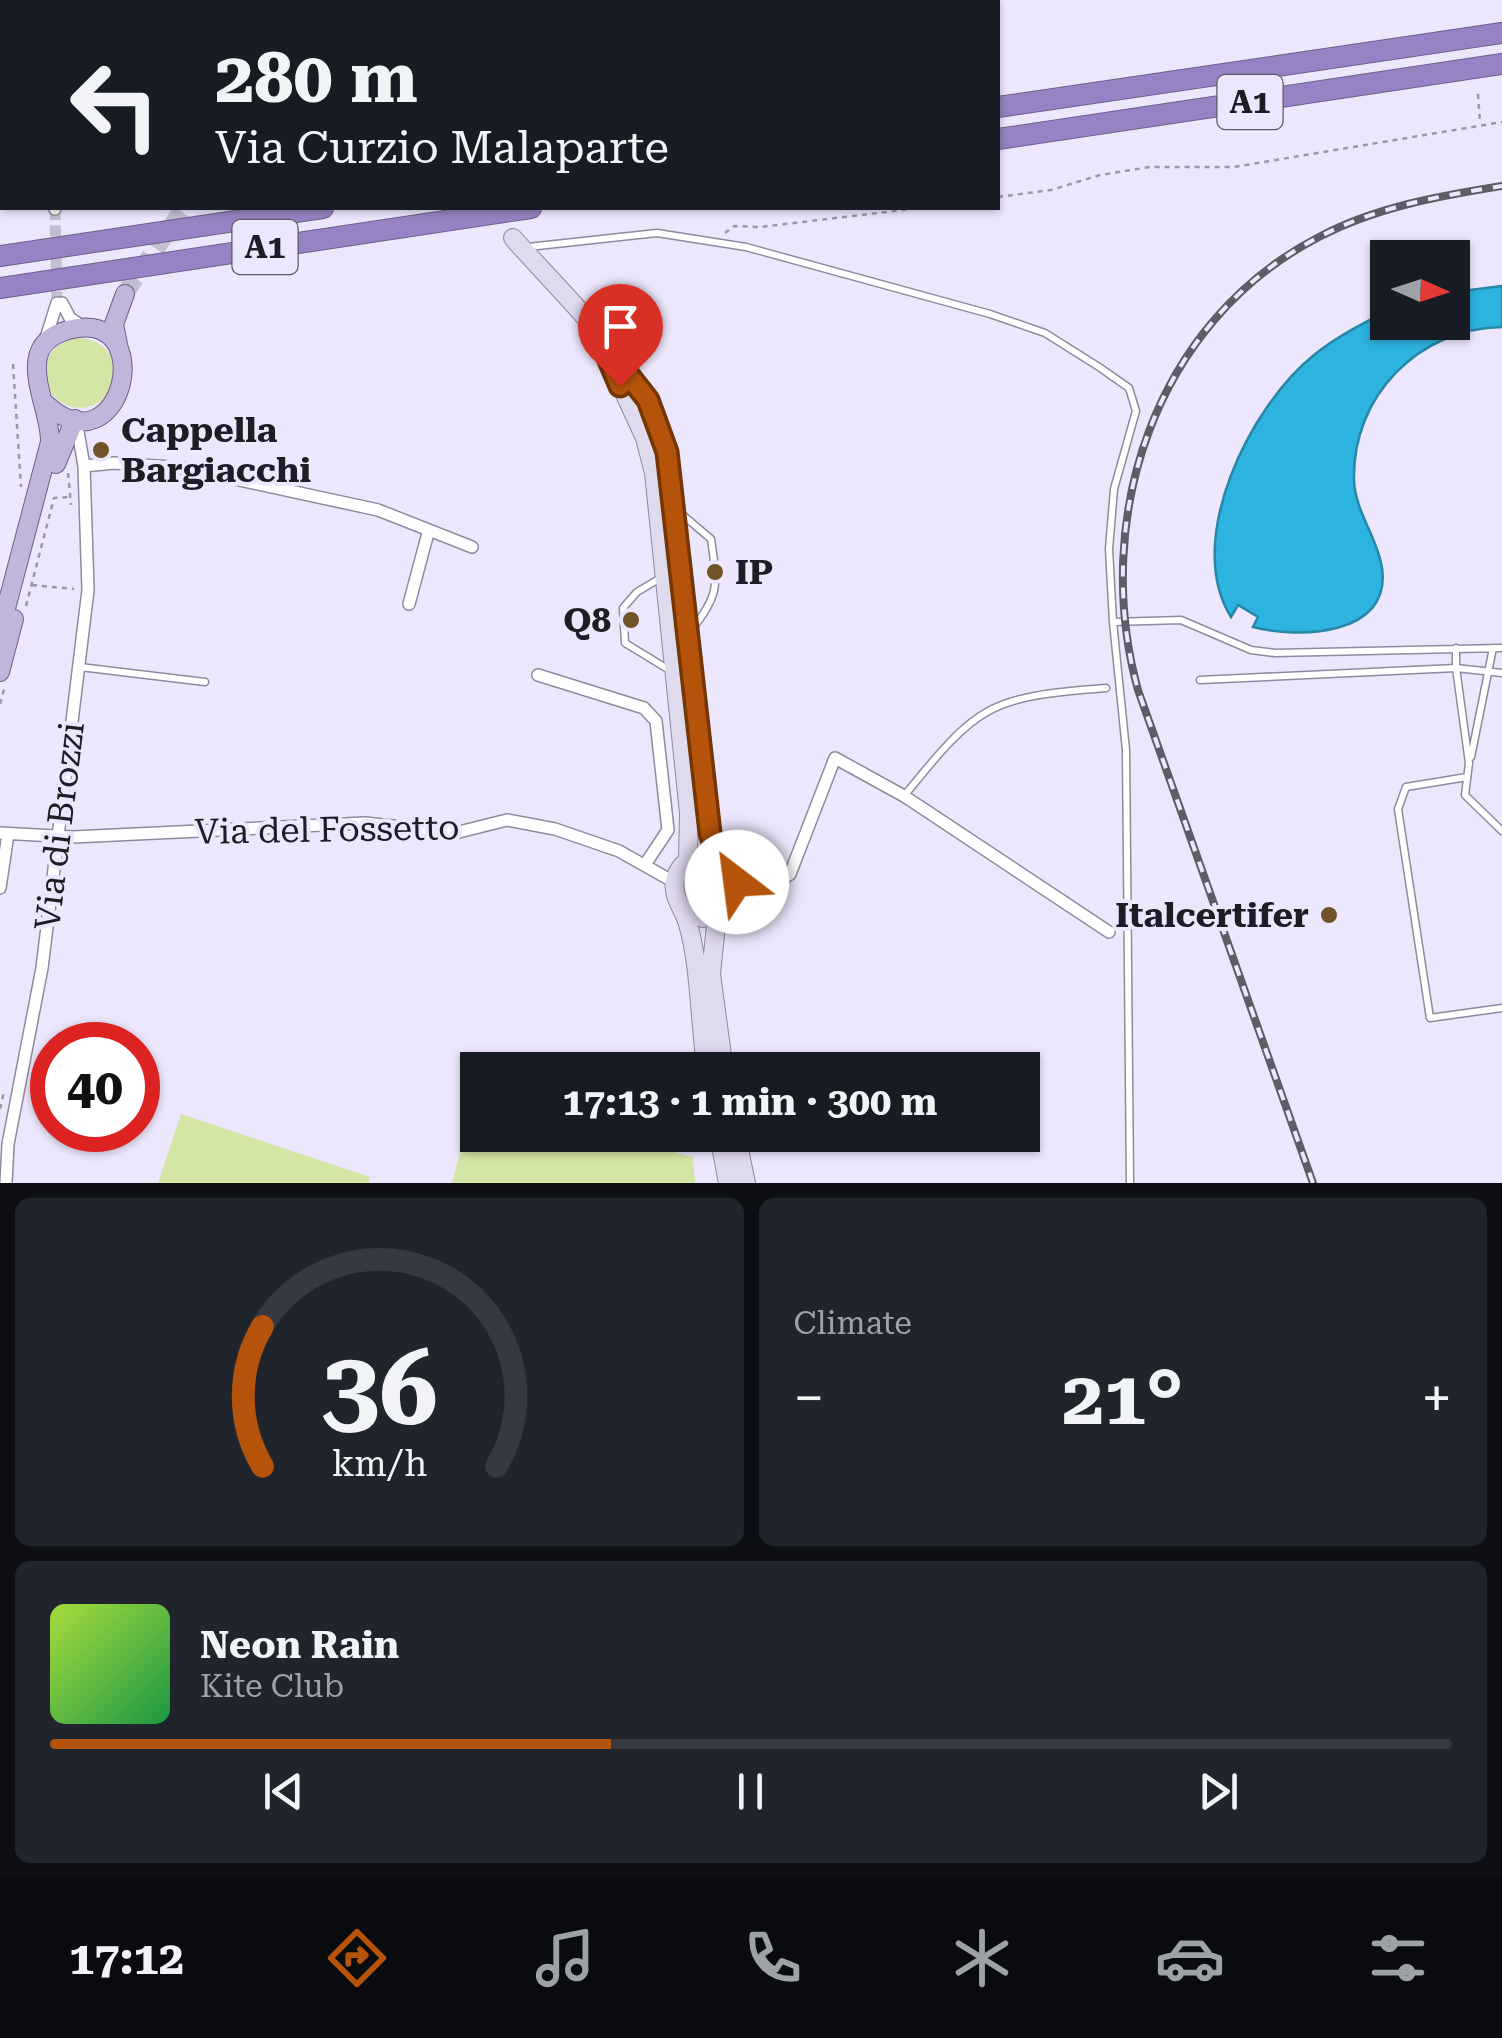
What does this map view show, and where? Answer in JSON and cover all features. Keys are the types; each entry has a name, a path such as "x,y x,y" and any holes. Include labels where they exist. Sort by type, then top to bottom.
{"highway":[{"name":"A1","path":"1000,107 1502,33"},
{"name":"A1","path":"1000,139 1502,64"},
{"name":"A1","path":"0,256 309,210"},
{"name":"A1","path":"0,288 518,210"}],"main road":[{"path":"4,674 60,451 85,418 113,405 124,386 124,364 114,324 125,294 87,329"},
{"path":"0,630 47,460 50,424 35,378 41,350 60,332 87,329 108,338 119,350"},
{"path":"46,404 85,418"}],"street":[{"path":"517,243 648,400 667,452 707,809 718,858"},
{"path":"41,350 60,303 70,318 87,329"},
{"path":"600,339 645,438 654,473 689,813 688,860 674,882 684,910 704,1052"},
{"name":"Via di Brozzi","path":"6,1183 4,1143 39,984 88,590 85,418"},
{"name":"Via di Brozzi","path":"84,466 85,418"},
{"path":"84,466 114,463 184,468 378,510 428,533 472,547"},
{"path":"409,604 428,533"},
{"path":"538,676 644,708 656,721 668,830 646,862"},
{"path":"737,889 770,887 790,874 835,758 904,796 1108,932"},
{"name":"Via del Fossetto","path":"4,834 59,837 365,823 455,833 508,820 555,830 646,862 674,882"},
{"path":"0,888 4,834"},
{"path":"684,910 703,918 717,916 728,908 737,889 733,870 718,858 704,855 688,860"},
{"path":"717,916 712,974 722,1052"},
{"path":"722,1152 728,1183"},
{"path":"740,1152 746,1183"}],"lane":[{"path":"517,243 657,233 716,241 1045,333 1128,388 1136,411 1114,490 1110,549 1126,750 1130,1183"},
{"path":"675,510 711,539 718,588 708,610 688,634"},
{"path":"665,576 636,592 623,608 625,643 676,673"},
{"path":"1113,622 1181,620 1250,650 1275,654 1498,648 1489,670 1465,795 1502,830"},
{"path":"1456,648 1470,763"},
{"path":"80,667 206,682"},
{"path":"1200,680 1456,668 1502,672"},
{"path":"904,796 947,742 982,712 1044,694 1106,688"},
{"path":"1467,777 1406,787 1398,804 1401,828 1430,1018 1502,1008"},
{"path":"1108,932 1129,945"}],"path":[{"path":"1478,94 1480,125"},
{"path":"1000,197 1052,190 1100,175 1150,166 1234,168 1502,122"},
{"path":"716,241 734,226 760,227 903,210"},
{"path":"13,364 21,488"},
{"path":"23,616 54,498 70,497"},
{"path":"31,585 76,589"},
{"path":"0,704 4,674"},
{"path":"742,917 760,898"}],"green space":[{"path":"80,338 105,348 115,373 105,398 80,408 55,398 45,373 55,348"},
{"path":"705,870 717,874 721,886 717,898 705,902 693,898 689,886 693,874"},
{"path":"181,1114 370,1177 369,1183 158,1183"},
{"path":"460,1152 673,1152 693,1157 695,1183 452,1183"}],"water":[{"path":"1502,286 1502,327 1470,331 1470,290"},
{"path":"1370,320 1370,340 1444,340 1396,372 1378,395 1356,449 1355,492 1382,568 1381,591 1373,608 1338,628 1294,632 1253,627 1258,617 1238,605 1231,617 1218,586 1215,551 1219,514 1230,477 1267,407 1290,378 1314,355"}],"tunnel":[{"path":"55,210 57,303"},
{"path":"125,293 183,210"}],"railway":[{"path":"1313,1183 1138,690 1126,625 1123,559 1131,494 1149,431 1177,373 1214,320 1262,274 1319,237 1363,218 1431,199 1502,186"}],"place":[{"name":"Cappella Bargiacchi","path":"101,450"},
{"name":"IP","path":"715,572"},
{"name":"Q8","path":"631,620"},
{"name":"Italcertifer","path":"1329,915"}],"route":[{"path":"620,386 600,339 634,377 648,400 667,452 710,833 718,858 733,870 737,882"}]}
